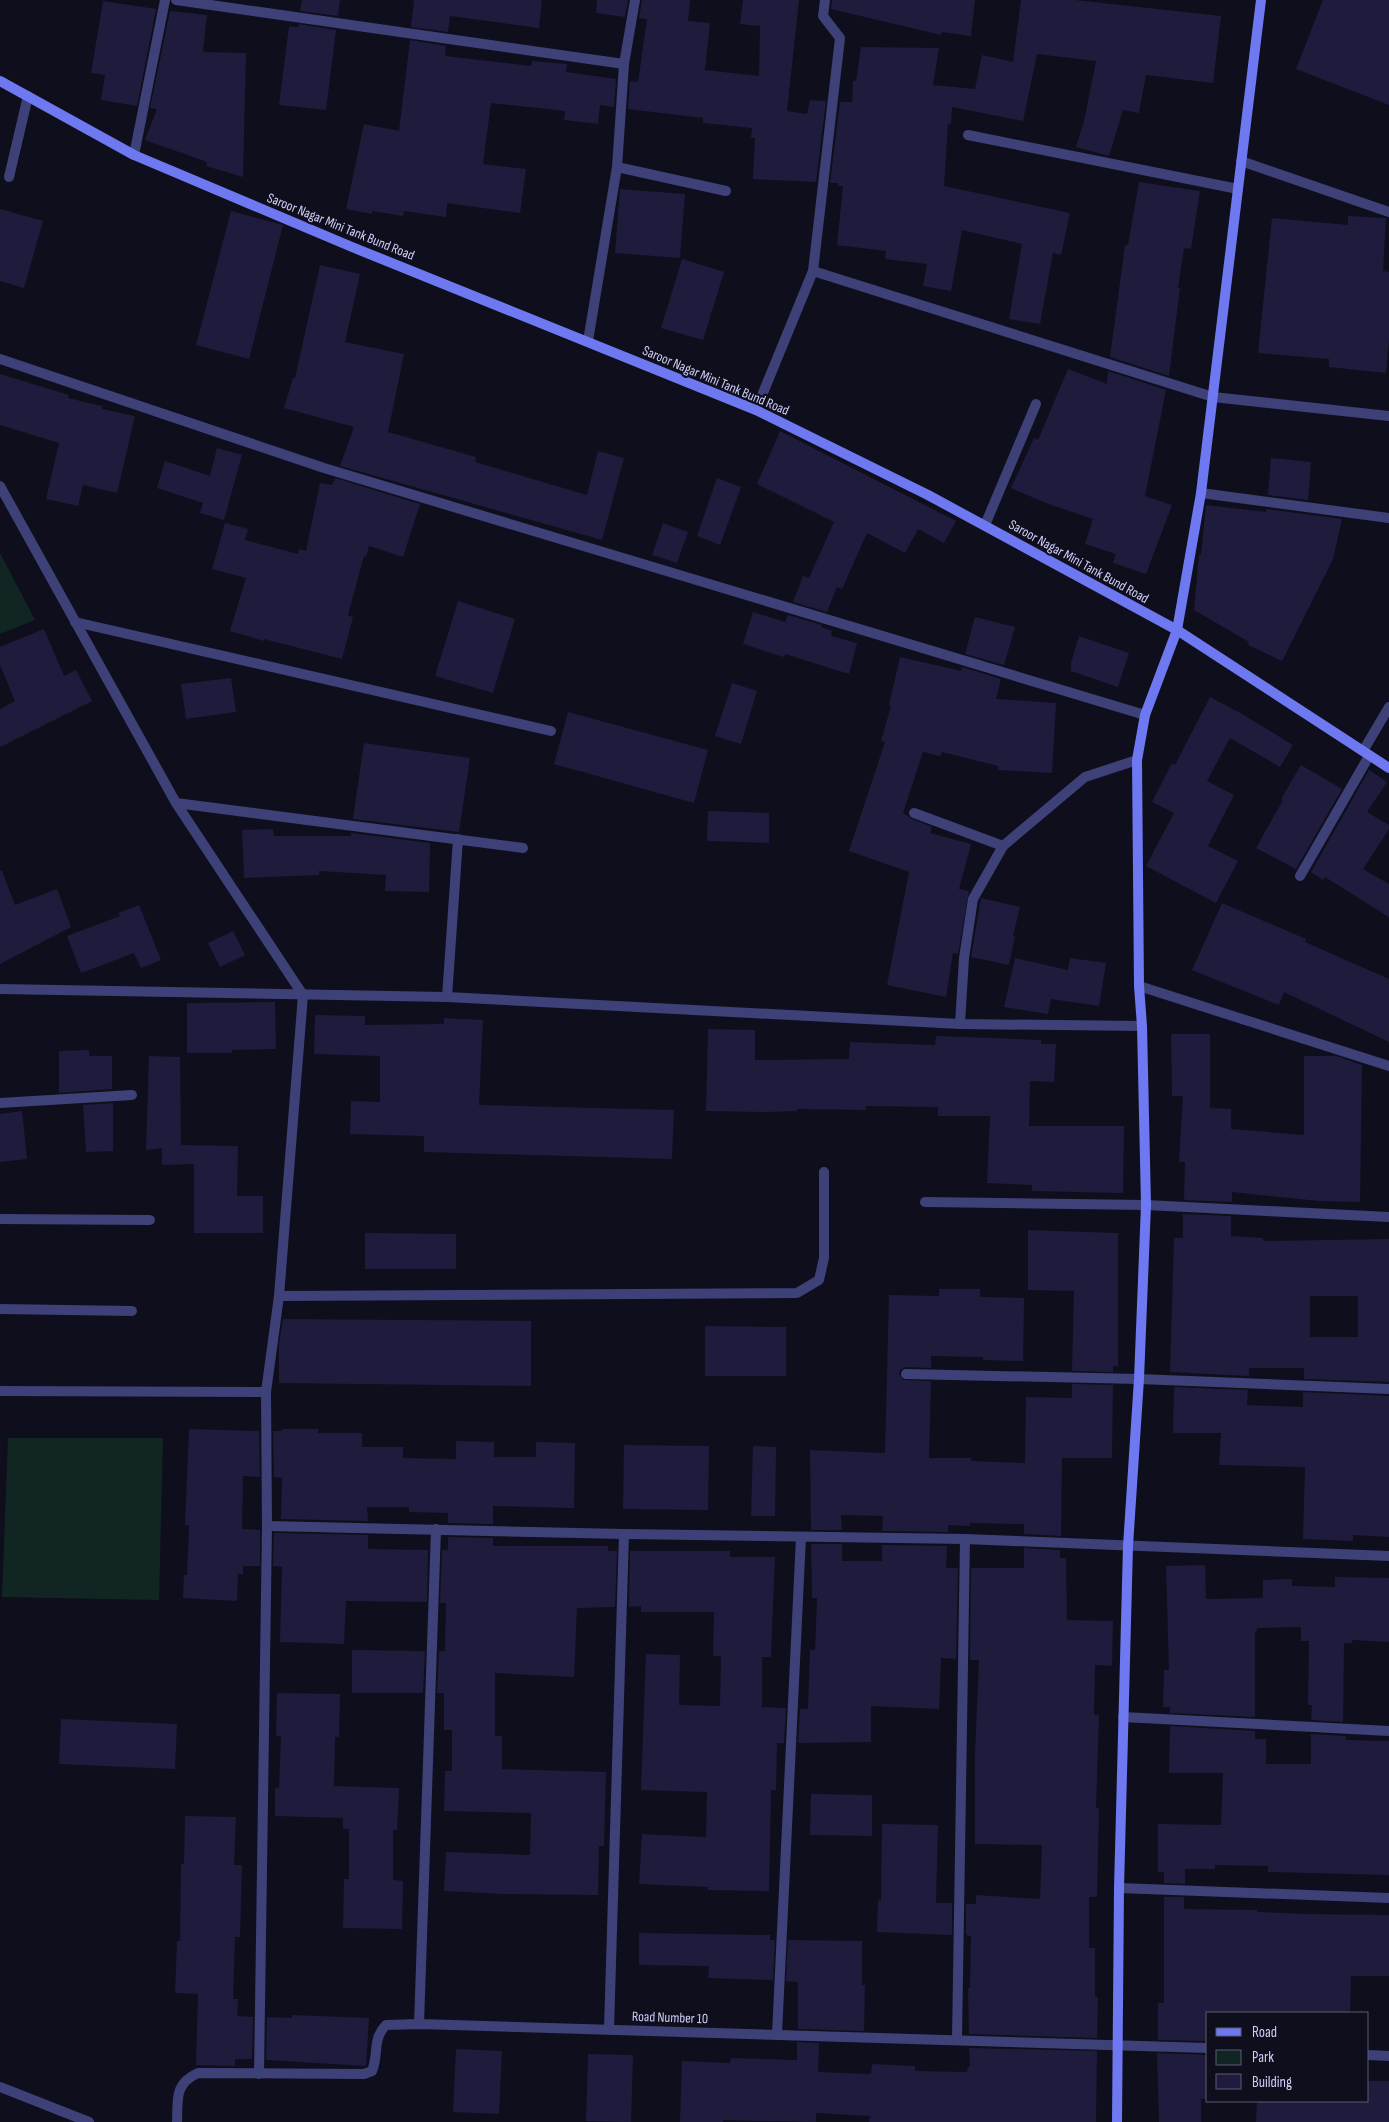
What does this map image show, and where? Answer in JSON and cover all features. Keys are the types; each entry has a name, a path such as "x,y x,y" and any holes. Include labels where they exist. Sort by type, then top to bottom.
{"street":[{"path":"134,155 165,0"},
{"path":"176,0 624,64"},
{"path":"588,341 616,167 624,64 635,0"},
{"path":"756,410 813,271 840,38 823,16 825,0"},
{"path":"1117,2122 1119,1888 1128,1546 1139,1379 1146,1205 1142,1026 1139,986 1137,760 1145,715 1177,630 1201,493 1261,0"},
{"name":"Saroor Nagar Mini Tank Bund Road","path":"0,81 134,155 352,247 756,410 928,495 1177,630 1389,768"},
{"path":"9,177 28,96"},
{"path":"968,135 1238,189"},
{"path":"1242,161 1389,212"},
{"path":"616,167 726,191"},
{"path":"813,271 1213,397 1389,416"},
{"path":"0,359 324,468 1145,715"},
{"path":"985,525 1036,404"},
{"path":"0,486 176,802 304,995 279,1296 266,1392 266,1526 258,2074 198,2073 189,2077 179,2088 177,2122"},
{"path":"1201,493 1389,518"},
{"path":"76,622 551,731"},
{"path":"1300,876 1389,707"},
{"path":"960,1024 964,958 973,900 1004,846 1084,777 1137,760"},
{"path":"176,802 523,848"},
{"path":"914,812 1004,846"},
{"path":"447,997 458,839"},
{"path":"1139,986 1389,1066"},
{"path":"0,989 447,997 960,1024 1142,1026"},
{"path":"0,1102 132,1096"},
{"path":"279,1296 797,1293 819,1280 821,1273 824,1258 824,1172"},
{"path":"925,1202 1146,1205 1389,1217"},
{"path":"0,1219 150,1220"},
{"path":"0,1309 132,1311"},
{"path":"906,1374 1139,1379 1389,1389"},
{"path":"0,1391 266,1392"},
{"path":"266,1526 965,1539 1389,1556"},
{"path":"419,2024 436,1529"},
{"path":"608,2029 624,1534"},
{"path":"777,2034 801,1537"},
{"path":"957,2039 965,1539"},
{"path":"1124,1717 1389,1731"},
{"path":"1119,1888 1389,1898"},
{"name":"Road Number 10","path":"258,2074 364,2074 372,2071 378,2033 386,2025 419,2024 1206,2048"},
{"path":"1369,2055 1389,2056"},
{"path":"0,2087 89,2122"}],"green space":[{"path":"0,553 35,620 0,634"},
{"path":"8,1438 163,1438 159,1600 2,1597"}],"building":[{"path":"302,0 340,0 338,16 300,11"},
{"path":"414,0 542,0 539,28 450,16 448,32 411,27"},
{"path":"597,0 628,0 625,17 596,13"},
{"path":"642,0 690,0 688,21 710,23 705,70 759,76 760,26 740,24 743,0 799,0 787,111 807,114 810,100 826,101 816,182 753,179 755,138 751,138 752,128 703,123 703,118 628,109 630,81 638,82 647,19 639,18"},
{"path":"832,0 975,0 971,36 942,32 941,35 831,9"},
{"path":"1021,0 1075,0 1221,16 1213,83 1146,75 1139,113 1123,110 1109,156 1076,147 1084,121 1096,61 1037,54 1023,121 952,107 951,124 948,124 944,186 1070,213 1061,255 1053,253 1040,324 1009,319 1022,244 962,230 951,291 923,286 927,264 885,259 886,251 837,245 843,186 838,186 838,183 830,183 840,102 852,102 853,81 856,81 861,47 939,48 933,85 975,89 982,55 1013,62"},
{"path":"1323,0 1389,0 1389,105 1296,69"},
{"path":"103,1 156,9 137,106 101,100 105,75 91,73"},
{"path":"170,11 207,15 203,52 246,53 243,177 206,166 207,162 145,140 157,109 150,108"},
{"path":"299,24 336,30 326,110 279,105 289,26 298,27"},
{"path":"410,40 446,46 445,56 531,66 532,61 567,64 566,72 616,79 614,107 600,105 598,124 564,120 565,111 491,103 483,164 526,169 520,213 447,203 446,217 404,211 403,216 372,211 372,214 346,209 364,124 399,131"},
{"path":"1139,182 1200,191 1191,249 1184,248 1169,376 1110,357 1125,245 1128,245"},
{"path":"620,189 685,194 680,258 615,253"},
{"path":"0,209 43,221 24,288 0,281"},
{"path":"231,211 283,225 249,359 196,345"},
{"path":"1348,216 1386,218 1383,271 1389,272 1389,340 1386,373 1329,367 1329,359 1258,353 1272,218 1348,225"},
{"path":"682,259 724,272 703,340 661,328"},
{"path":"320,265 360,274 345,342 404,354 388,432 476,457 475,462 587,495 598,451 624,458 602,540 340,466 354,427 284,408 293,378 295,378"},
{"path":"1068,369 1107,384 1108,371 1166,390 1145,496 1172,505 1146,574 1113,563 1116,554 1085,544 1093,519 1046,503 1011,488 1034,438 1038,440"},
{"path":"0,374 69,395 68,398 102,406 102,409 135,416 117,493 83,485 78,506 46,499 59,443 0,425"},
{"path":"780,431 956,521 944,543 918,529 905,553 867,533 842,589 837,587 827,612 793,602 803,576 809,578 834,522 757,484"},
{"path":"217,448 242,455 224,520 200,513 203,503 157,488 165,461 210,476"},
{"path":"1271,458 1311,462 1308,500 1268,495"},
{"path":"335,478 420,504 403,557 369,546 366,557 364,556 348,615 353,617 342,659 230,631 246,578 212,569 225,523 248,529 245,540 298,554 299,549 306,551 320,483 332,485"},
{"path":"717,478 741,487 720,545 697,536"},
{"path":"1206,505 1266,512 1266,509 1342,519 1333,559 1282,661 1248,645 1249,642 1194,610"},
{"path":"663,523 688,532 677,563 652,555"},
{"path":"458,601 515,619 493,693 435,676"},
{"path":"753,612 785,622 788,615 822,625 821,627 832,631 831,636 857,643 849,674 785,654 784,657 743,644"},
{"path":"975,617 1015,627 1004,665 965,654"},
{"path":"44,629 64,676 76,670 92,701 0,747 0,709 15,701 0,665 0,647"},
{"path":"1079,636 1129,653 1118,687 1071,671 1071,663"},
{"path":"900,657 961,671 962,667 1001,679 996,699 1056,703 1052,773 998,770 998,766 942,752 940,756 923,752 903,813 932,827 930,833 971,844 959,889 969,891 958,954 953,953 946,997 887,985 909,872 849,851 885,742 881,741 891,706 889,705"},
{"path":"231,678 236,712 186,719 181,684"},
{"path":"732,683 757,691 741,744 715,736"},
{"path":"1210,697 1293,745 1280,767 1230,738 1207,781 1234,795 1208,846 1238,861 1216,903 1146,866 1174,813 1152,802 1172,763 1175,765"},
{"path":"568,712 708,750 694,803 554,764"},
{"path":"364,743 470,758 459,832 353,819"},
{"path":"1301,765 1342,789 1296,869 1256,848"},
{"path":"1369,770 1387,782 1367,812 1389,825 1389,829 1363,869 1389,884 1389,917 1325,877 1323,880 1311,872"},
{"path":"708,811 769,813 769,843 707,841"},
{"path":"273,829 274,836 351,836 351,833 430,843 429,892 385,891 386,875 319,871 319,875 244,878 242,830"},
{"path":"0,871 2,871 15,905 57,889 71,927 0,964"},
{"path":"981,898 1020,907 1009,965 971,957"},
{"path":"1222,903 1306,939 1305,942 1389,979 1389,1042 1284,992 1279,1005 1192,970"},
{"path":"139,905 161,960 141,968 134,953 81,973 67,936 120,916 118,913"},
{"path":"233,931 245,955 220,967 208,943"},
{"path":"1015,958 1068,970 1070,958 1106,963 1099,1006 1051,999 1048,1014 1004,1007"},
{"path":"275,1002 276,1049 232,1050 232,1053 187,1053 187,1003"},
{"path":"315,1015 365,1016 365,1025 444,1024 444,1018 483,1020 479,1105 674,1110 672,1159 424,1152 424,1136 350,1134 351,1101 380,1102 380,1056 314,1054"},
{"path":"708,1029 755,1030 755,1060 849,1059 850,1042 935,1045 936,1036 1041,1040 1041,1044 1056,1044 1054,1082 1030,1081 1029,1126 1124,1126 1123,1193 1032,1191 1032,1185 987,1183 990,1116 938,1116 938,1107 866,1106 866,1110 706,1111"},
{"path":"1171,1034 1210,1034 1210,1108 1231,1109 1231,1129 1304,1135 1304,1056 1336,1056 1362,1065 1360,1202 1319,1201 1232,1192 1232,1202 1184,1200 1185,1162 1179,1162 1183,1096 1172,1096"},
{"path":"89,1050 89,1056 112,1056 112,1089 59,1093 59,1051"},
{"path":"149,1056 180,1057 181,1145 238,1146 237,1196 263,1196 263,1233 194,1233 194,1164 162,1165 162,1148 146,1150"},
{"path":"113,1103 113,1151 86,1152 83,1105"},
{"path":"22,1111 27,1159 0,1162 0,1114"},
{"path":"1183,1214 1231,1216 1231,1236 1263,1238 1263,1241 1389,1239 1389,1382 1304,1379 1304,1368 1249,1368 1249,1376 1170,1372 1174,1238 1183,1238","holes":["1310,1296 1358,1296 1358,1337 1310,1337"]},
{"path":"1028,1230 1118,1233 1118,1366 1113,1366 1113,1372 1072,1371 1074,1291 1028,1290"},
{"path":"365,1233 456,1234 456,1269 365,1269"},
{"path":"939,1289 980,1289 980,1297 1024,1298 1023,1361 983,1360 983,1357 931,1356 931,1368 906,1367 900,1370 899,1374 903,1380 931,1381 929,1458 971,1458 971,1461 1025,1463 1026,1397 1072,1398 1072,1384 1113,1385 1112,1458 1062,1458 1061,1536 1024,1534 1024,1524 970,1523 970,1526 948,1525 948,1532 882,1531 883,1516 841,1515 842,1530 811,1530 810,1450 885,1453 889,1295 939,1296"},
{"path":"283,1319 531,1321 531,1386 279,1383 279,1344"},
{"path":"705,1326 786,1327 786,1376 705,1376"},
{"path":"1174,1387 1248,1390 1247,1405 1303,1407 1303,1392 1389,1396 1389,1537 1353,1535 1353,1541 1303,1539 1305,1467 1219,1465 1221,1433 1173,1433"},
{"path":"189,1429 259,1431 260,1477 243,1476 242,1529 260,1530 260,1566 243,1566 243,1574 238,1574 237,1601 183,1598 184,1575 187,1575 189,1525 185,1525"},
{"path":"282,1429 318,1429 318,1433 362,1433 362,1447 403,1447 403,1458 456,1459 456,1441 494,1442 494,1457 536,1457 536,1442 575,1443 574,1508 493,1506 493,1524 448,1523 448,1513 409,1512 409,1507 367,1507 368,1521 281,1519 282,1478 274,1477 273,1431 282,1431"},
{"path":"624,1445 709,1446 708,1510 623,1509"},
{"path":"753,1446 776,1447 775,1516 751,1516"},
{"path":"274,1533 368,1535 368,1549 428,1550 427,1602 346,1601 344,1644 280,1642 282,1567 273,1566"},
{"path":"448,1537 493,1538 493,1546 608,1546 608,1551 617,1551 615,1607 577,1608 574,1677 495,1673 495,1736 502,1736 502,1769 606,1772 604,1846 599,1846 598,1895 444,1891 446,1852 530,1855 531,1813 444,1811 445,1771 452,1771 452,1730 444,1730 444,1693 437,1693 439,1651 445,1651 446,1603 440,1603 442,1550 448,1550"},
{"path":"811,1544 842,1544 842,1561 882,1561 882,1545 947,1546 946,1568 958,1568 956,1659 941,1658 939,1709 871,1706 871,1742 798,1743 800,1709 808,1709 810,1650 815,1650 817,1598 812,1598"},
{"path":"1024,1548 1060,1550 1060,1558 1066,1558 1067,1620 1113,1621 1112,1666 1095,1665 1094,1715 1099,1715 1096,1808 1099,1808 1097,1897 1089,1897 1089,1948 1095,1948 1095,1997 1098,1997 1097,2038 969,2034 968,1988 970,1988 971,1936 966,1935 966,1904 976,1904 976,1895 1040,1899 1042,1845 975,1844 975,1752 979,1660 970,1660 971,1568 1024,1568"},
{"path":"630,1551 730,1551 730,1557 775,1557 771,1657 762,1657 762,1707 786,1708 784,1743 777,1743 776,1790 771,1790 769,1891 708,1890 708,1887 639,1884 642,1834 706,1837 707,1792 641,1790 646,1654 680,1655 679,1705 720,1706 721,1656 713,1656 714,1612 641,1612 641,1606 629,1607"},
{"path":"1205,1565 1206,1599 1263,1598 1263,1580 1292,1579 1292,1586 1335,1587 1335,1577 1389,1578 1389,1642 1352,1640 1352,1643 1344,1643 1343,1722 1311,1720 1312,1705 1308,1705 1309,1641 1301,1641 1301,1627 1257,1628 1257,1631 1255,1631 1255,1717 1170,1713 1170,1707 1163,1707 1164,1670 1169,1670 1166,1566"},
{"path":"352,1650 425,1651 423,1693 352,1693"},
{"path":"277,1693 340,1694 339,1737 335,1737 334,1786 399,1788 397,1830 393,1830 393,1880 403,1881 402,1929 343,1928 344,1879 349,1879 349,1829 343,1829 343,1818 275,1816 275,1788 279,1788 281,1736 276,1736"},
{"path":"61,1719 177,1724 175,1769 59,1764"},
{"path":"1170,1726 1255,1731 1255,1739 1266,1739 1266,1764 1311,1764 1311,1734 1346,1736 1346,1740 1389,1741 1389,1875 1268,1872 1268,1866 1215,1865 1215,1869 1185,1869 1185,1884 1164,1883 1164,1872 1158,1872 1158,1824 1221,1825 1223,1773 1169,1773"},
{"path":"811,1794 872,1795 872,1836 810,1835"},
{"path":"185,1816 236,1817 234,1865 242,1865 240,1937 235,1937 233,1999 238,1999 237,2016 253,2017 252,2059 235,2059 235,2066 196,2065 198,1994 175,1993 177,1941 180,1941 181,1864 184,1864"},
{"path":"882,1824 938,1825 936,1903 952,1903 952,1935 877,1932 878,1900 881,1901"},
{"path":"1164,1897 1184,1897 1184,1909 1389,1915 1389,1976 1351,1976 1350,2012 1206,2012 1206,2041 1158,2040 1158,2003 1164,2003"},
{"path":"639,1933 770,1935 770,1940 775,1940 773,1980 708,1978 709,1966 639,1965"},
{"path":"788,1940 862,1941 862,1985 865,1985 864,2031 798,2029 798,1982 786,1981"},
{"path":"292,2015 369,2018 366,2066 266,2060 267,2017 292,2018"},
{"path":"797,2042 819,2043 818,2072 871,2074 872,2064 915,2066 915,2071 967,2072 968,2067 970,2067 969,2048 1097,2051 1096,2122 869,2122 870,2116 816,2113 816,2122 723,2120 723,2122 680,2122 682,2061 730,2063 731,2058 797,2060"},
{"path":"456,2049 502,2051 499,2114 453,2112"},
{"path":"1157,2053 1206,2055 1206,2099 1201,2099 1201,2122 1159,2122"},
{"path":"588,2054 633,2055 631,2122 586,2121"},
{"path":"1369,2081 1389,2081 1389,2122 1256,2122 1257,2102 1369,2102"}]}
